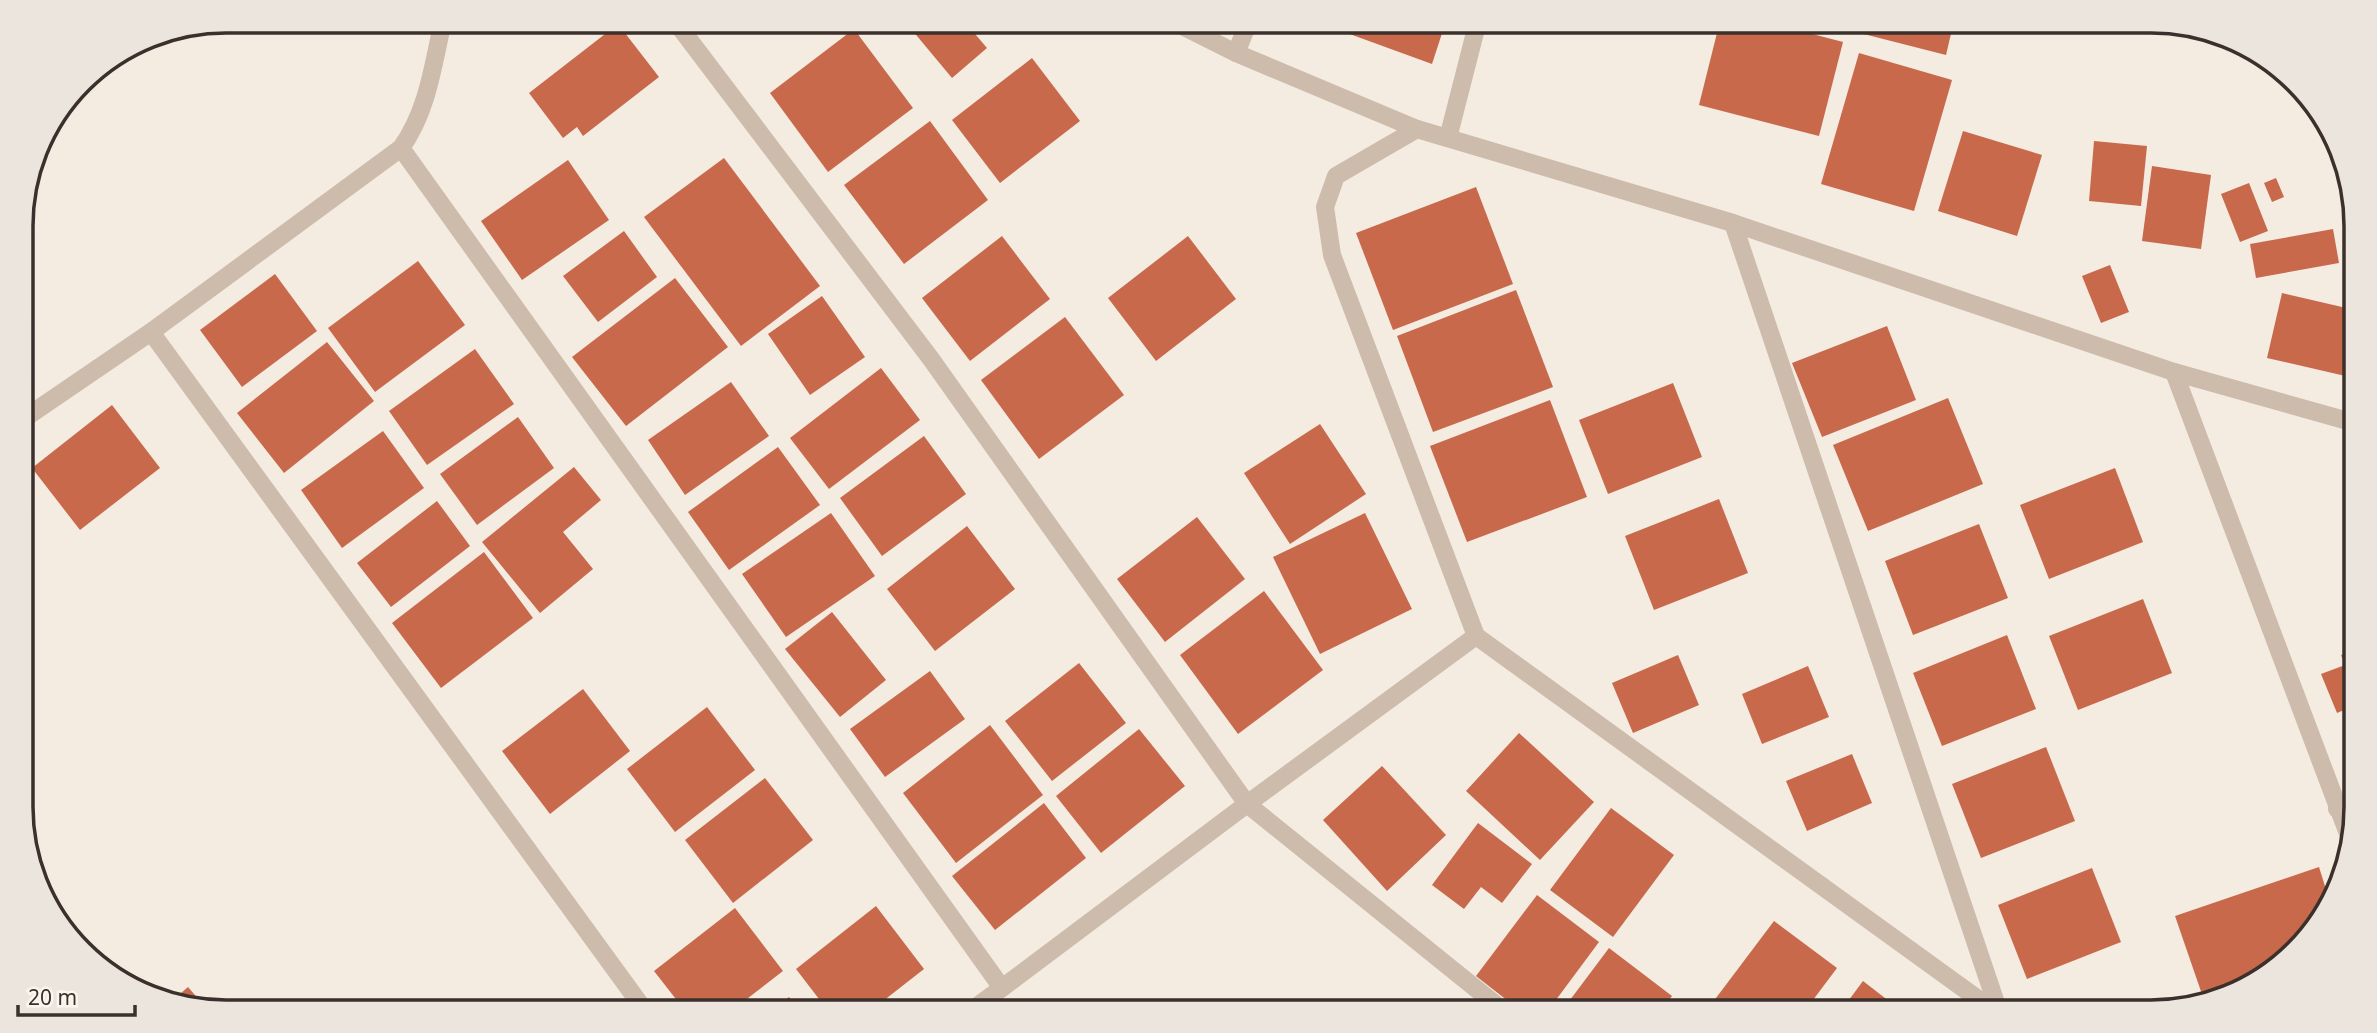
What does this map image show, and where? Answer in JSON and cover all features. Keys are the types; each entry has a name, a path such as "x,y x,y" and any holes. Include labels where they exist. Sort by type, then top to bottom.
{"street":[{"path":"1197,33 1236,53 1417,129 1732,223 2174,372 2344,420"},
{"path":"1236,53 1244,33"},
{"path":"1448,138 1475,33"},
{"path":"34,412 151,332 401,148 424,107 440,34"},
{"path":"685,34 931,359 1247,804 1489,999"},
{"path":"1417,129 1336,176 1325,207 1332,255 1476,636 1980,999"},
{"path":"401,148 1002,988"},
{"path":"1732,223 1994,999"},
{"path":"151,332 637,1000"},
{"path":"2174,372 2343,822"},
{"path":"987,1000 1476,636"},
{"path":"2337,809 2344,806"}],"building":[{"path":"1348,33 1442,33 1432,64"},
{"path":"1717,33 1809,33 1843,42 1819,136 1699,105"},
{"path":"1860,33 1951,33 1946,55"},
{"path":"605,34 626,34 659,77 583,136 577,127 563,138 529,93"},
{"path":"848,34 857,34 913,108 828,172 770,93"},
{"path":"915,34 975,34 987,48 952,78"},
{"path":"1859,53 1952,80 1914,211 1821,184"},
{"path":"1032,58 1080,121 1000,183 952,120"},
{"path":"930,121 988,200 904,264 844,185"},
{"path":"1963,131 2042,155 2017,236 1938,211"},
{"path":"2094,141 2147,146 2141,206 2089,201"},
{"path":"724,158 820,286 741,346 644,217"},
{"path":"568,160 609,220 522,280 481,221"},
{"path":"2152,166 2211,175 2201,249 2142,241"},
{"path":"2276,178 2284,197 2272,202 2264,183"},
{"path":"2249,183 2268,231 2240,242 2221,194"},
{"path":"1476,187 1513,284 1393,330 1356,233"},
{"path":"2333,229 2339,263 2256,278 2250,244"},
{"path":"624,231 657,277 598,322 563,276"},
{"path":"1002,236 1050,299 970,361 922,298"},
{"path":"1188,236 1236,299 1156,361 1108,298"},
{"path":"418,261 465,325 375,392 328,328"},
{"path":"2110,265 2129,312 2101,323 2082,276"},
{"path":"275,274 317,331 242,387 200,330"},
{"path":"675,278 728,347 626,426 572,357"},
{"path":"1516,290 1553,387 1433,432 1397,336"},
{"path":"2282,293 2344,307 2344,376 2267,358"},
{"path":"822,296 865,357 810,395 768,334"},
{"path":"1065,317 1124,395 1039,459 981,380"},
{"path":"1887,326 1916,400 1822,437 1792,363"},
{"path":"327,342 374,401 284,473 237,413"},
{"path":"475,349 514,404 427,465 389,411"},
{"path":"881,368 920,420 829,489 790,438"},
{"path":"731,382 769,436 685,495 648,440"},
{"path":"1673,383 1702,457 1608,494 1579,420"},
{"path":"1948,398 1983,484 1868,531 1833,445"},
{"path":"1550,400 1587,497 1467,542 1430,446"},
{"path":"112,405 160,468 80,530 34,467"},
{"path":"518,417 554,468 477,525 440,474"},
{"path":"1320,424 1366,494 1290,544 1244,473"},
{"path":"383,431 424,488 342,548 301,490"},
{"path":"924,436 966,494 882,556 840,498"},
{"path":"778,447 820,505 729,570 688,512"},
{"path":"574,467 601,500 563,532 593,569 540,613 482,542"},
{"path":"2115,468 2143,542 2049,579 2020,505"},
{"path":"1719,499 1748,573 1654,610 1625,536"},
{"path":"437,501 470,546 391,607 357,563"},
{"path":"831,513 875,576 786,637 742,574"},
{"path":"1365,513 1412,609 1320,654 1273,557"},
{"path":"1197,517 1245,579 1165,642 1117,579"},
{"path":"1979,524 2008,598 1913,635 1885,561"},
{"path":"967,526 1015,589 935,651 887,589"},
{"path":"484,552 533,618 441,688 392,623"},
{"path":"1264,591 1323,670 1238,734 1180,655"},
{"path":"2143,599 2172,673 2078,710 2049,636"},
{"path":"832,612 886,680 840,717 785,649"},
{"path":"2007,635 2036,709 1942,746 1913,673"},
{"path":"1678,655 1699,705 1633,733 1612,683"},
{"path":"1079,663 1126,723 1052,781 1005,721"},
{"path":"2344,665 2344,710 2337,713 2321,674"},
{"path":"1808,666 1829,717 1762,744 1742,694"},
{"path":"930,671 965,719 885,777 850,729"},
{"path":"583,689 630,751 550,814 502,751"},
{"path":"707,707 755,770 675,832 627,769"},
{"path":"990,725 1043,795 956,863 903,793"},
{"path":"1139,729 1185,786 1101,853 1056,796"},
{"path":"1519,733 1594,802 1540,860 1466,791"},
{"path":"2046,747 2075,821 1981,858 1952,784"},
{"path":"1852,754 1872,803 1807,831 1786,781"},
{"path":"1382,766 1446,835 1387,891 1323,820"},
{"path":"765,778 813,840 733,903 685,840"},
{"path":"1044,803 1086,858 995,930 952,876"},
{"path":"1611,808 1674,855 1613,937 1550,890"},
{"path":"1478,823 1532,864 1502,903 1481,887 1464,909 1432,885"},
{"path":"2319,867 2325,888 2304,924 2268,960 2247,974 2201,993 2175,916"},
{"path":"2092,868 2121,942 2027,979 1998,905"},
{"path":"1537,895 1599,942 1556,999 1506,999 1476,976"},
{"path":"876,906 924,969 885,1000 820,1000 796,969"},
{"path":"735,908 783,971 746,1000 676,1000 654,971"},
{"path":"1774,921 1837,968 1814,999 1715,999"},
{"path":"1609,948 1672,996 1670,999 1571,999"},
{"path":"1863,981 1886,999 1850,999"},
{"path":"188,987 197,997 189,996 180,994"}]}
